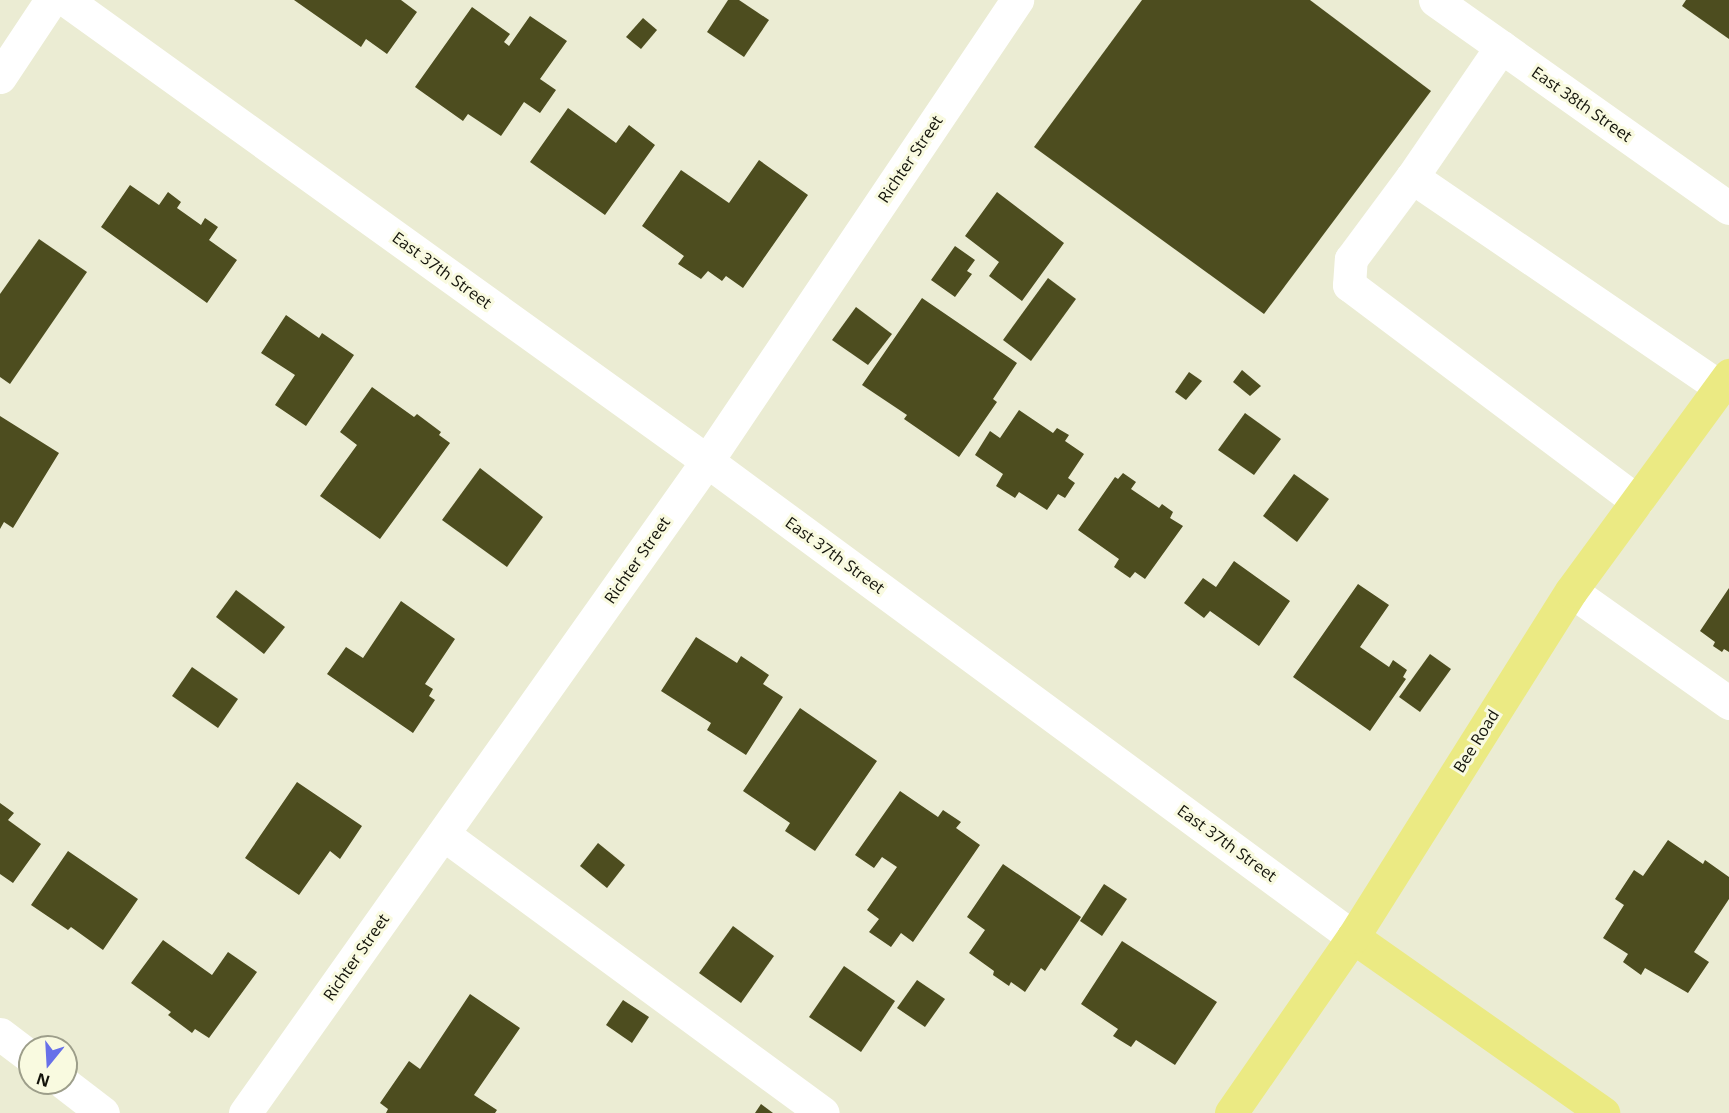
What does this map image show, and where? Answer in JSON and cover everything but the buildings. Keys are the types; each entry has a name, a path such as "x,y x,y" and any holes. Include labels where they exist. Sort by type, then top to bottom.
{"main road":[{"name":"Bee Road","path":"1232,1113 1353,937 1571,591 1725,381"},
{"name":"East 37th Street","path":"1353,937 1603,1113"}],"street":[{"path":"0,77 51,0"},
{"name":"East 37th Street","path":"66,0 707,461 1353,937"},
{"name":"Richter Street","path":"245,1113 707,461 1017,0"},
{"name":"East 38th Street","path":"1435,0 1729,208"},
{"path":"1501,47 1412,177 1351,259 1349,285 1637,501"},
{"path":"1412,177 1725,381"},
{"path":"1571,591 1729,703"},
{"path":"443,834 823,1113"},
{"path":"0,1034 18,1048"},
{"path":"78,1094 103,1113"}]}
